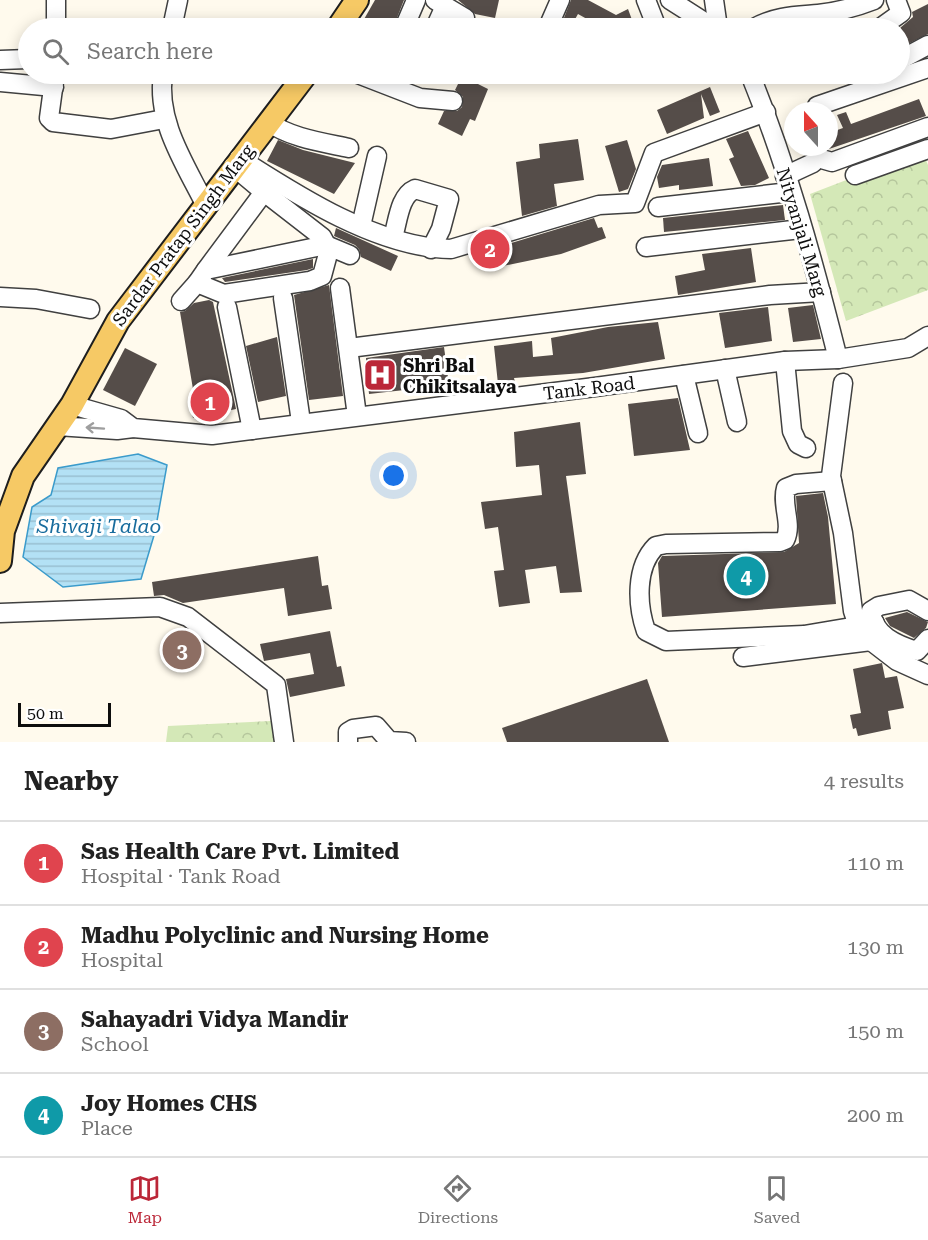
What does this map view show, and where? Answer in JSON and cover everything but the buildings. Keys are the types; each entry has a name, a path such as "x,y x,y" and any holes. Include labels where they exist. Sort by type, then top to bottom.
{"main road":[{"path":"345,18 357,0"},
{"name":"Sardar Pratap Singh Marg","path":"0,561 3,531 22,476 72,405 118,321 236,162 298,84"}],"street":[{"path":"56,0 56,18"},
{"path":"174,18 178,0"},
{"path":"408,18 416,0"},
{"path":"552,18 560,0"},
{"path":"646,0 653,18"},
{"path":"670,0 700,18"},
{"path":"714,0 715,18"},
{"path":"894,18 901,13 896,0"},
{"path":"781,18 819,7 865,2"},
{"path":"437,18 440,3 465,18"},
{"path":"910,55 928,45"},
{"path":"0,60 18,59"},
{"path":"910,79 926,74"},
{"path":"0,82 18,81"},
{"path":"54,84 49,118 54,122 111,129 164,118"},
{"path":"161,84 164,118 205,204"},
{"path":"384,84 420,98 453,101"},
{"name":"Nityanjali Marg","path":"754,84 766,112 821,292 838,359"},
{"path":"831,102 892,84"},
{"path":"202,276 321,238 335,226 395,244 451,249 599,205 635,203 654,153 766,112"},
{"path":"268,122 295,135 342,141"},
{"path":"815,156 832,162 928,128"},
{"path":"855,175 928,149"},
{"path":"361,226 377,156"},
{"path":"658,207 788,184 812,156"},
{"path":"236,162 300,191 395,244"},
{"path":"236,162 264,192 321,238 350,255"},
{"path":"395,244 405,197 411,191 415,189 451,192 441,229 431,249"},
{"path":"181,301 264,192"},
{"path":"646,247 801,229"},
{"path":"202,276 224,294 310,281 322,276 326,268 329,250 321,238"},
{"path":"340,288 357,416"},
{"path":"349,348 770,295 821,292"},
{"path":"0,297 36,299 90,309"},
{"path":"283,298 301,422"},
{"path":"227,307 252,430"},
{"name":"Tank Road","path":"72,405 121,419 133,428 212,435 785,361 838,359 909,348 928,336"},
{"path":"785,361 792,431 798,444 806,448"},
{"path":"725,369 737,423"},
{"path":"684,375 698,433"},
{"path":"836,549 829,481 843,383"},
{"path":"57,426 117,430 133,428"},
{"path":"829,481 843,533 850,600 891,645 928,675"},
{"path":"829,481 796,484 786,488 784,496 789,533 785,540 780,542 656,546 641,568 642,618 646,631 666,641 804,635 891,645"},
{"path":"891,645 871,611 879,606 909,600 928,611"},
{"path":"0,613 160,607 188,617 276,685 284,742"},
{"path":"743,657 891,645"},
{"path":"348,742 348,732 353,729 376,726 389,741 406,742"}],"green space":[{"path":"925,158 928,165 928,290 846,321 810,194 901,159"},
{"path":"271,721 275,742 166,742 168,726"}],"water":[{"name":"Shivaji Talao","path":"138,454 167,465 155,532 141,579 63,587 23,557 32,507 51,495 58,468"}],"place":[{"name":"Madhu Polyclinic and Nursing Home","path":"490,249"},
{"name":"Shri Bal Chikitsalaya","path":"380,375"},
{"name":"Sas Health Care Pvt. Limited","path":"210,402"},
{"name":"Joy Homes CHS","path":"746,576"},
{"name":"Sahayadri Vidya Mandir","path":"182,650"}]}
